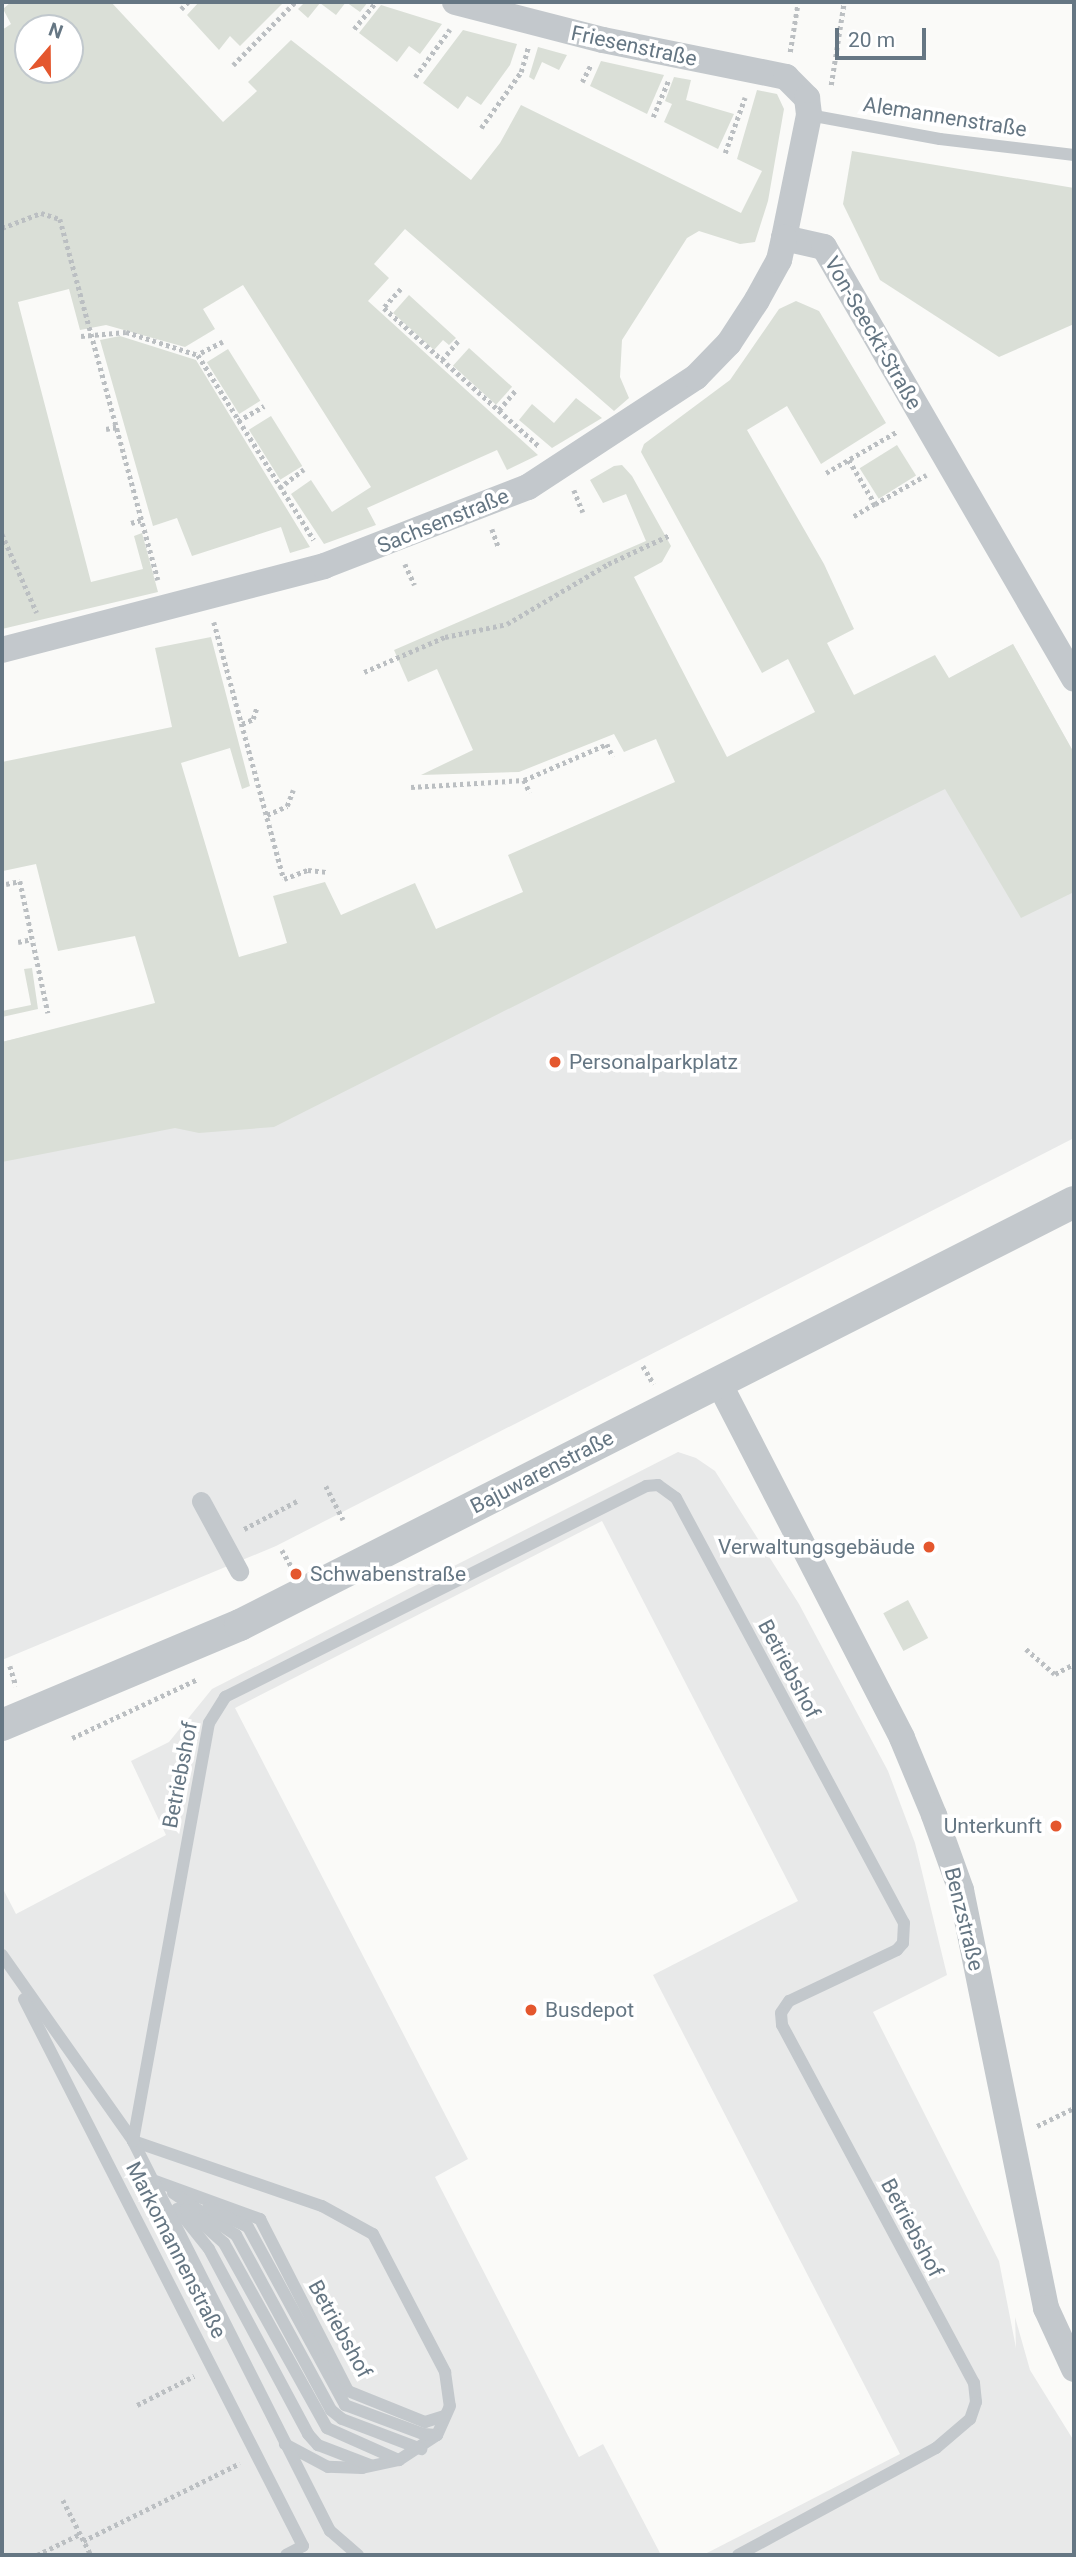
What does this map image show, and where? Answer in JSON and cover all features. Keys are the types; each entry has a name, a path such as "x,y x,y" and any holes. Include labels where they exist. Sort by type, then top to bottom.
{"street":[{"name":"Friesenstraße","path":"461,4 535,24 786,77"},
{"path":"784,238 808,106 786,77"},
{"name":"Von-Seeckt-Straße","path":"784,238 824,247 1074,679"},
{"name":"Sachsenstraße","path":"2,650 208,599 324,566 483,507 564,467 696,377 729,343 779,260 784,238"},
{"name":"Bajuwarenstraße","path":"2,1725 240,1625 1074,1202"},
{"name":"Benzstraße","path":"719,1382 902,1738 961,1890 1046,2308 1074,2369"},
{"path":"201,1501 239,1572"}],"lane":[{"name":"Alemannenstraße","path":"808,106 940,139 1074,155"},
{"name":"Betriebshof","path":"132,2141 215,1708 225,1697 646,1486 669,1490 904,1923 903,1943 898,1950 789,2001 781,2013 782,2025 974,2383 976,2402 970,2419 936,2448 738,2555"},
{"path":"2,1955 132,2141 155,2181 330,2531 358,2555"},
{"name":"Markomannenstraße","path":"2,1955 259,2453 303,2546 286,2555"},
{"path":"132,2141 350,2217 373,2234 445,2372 450,2406 438,2435 421,2449 399,2460 373,2466 328,2467 284,2443"},
{"path":"155,2181 236,2235 331,2410 342,2419 421,2449"},
{"path":"155,2181 224,2243 327,2428 399,2460"},
{"path":"155,2181 209,2249 307,2434 318,2445 373,2466"},
{"name":"Betriebshof","path":"155,2181 260,2219 348,2391 425,2422 445,2416"},
{"name":"Betriebshof","path":"155,2181 248,2227 345,2405 423,2434 438,2435"}],"path":[{"path":"181,9 188,2"},
{"path":"233,65 295,2"},
{"path":"354,29 376,2"},
{"path":"786,77 798,2"},
{"path":"808,106 829,94 844,2"},
{"path":"415,77 461,4"},
{"path":"481,128 521,72 535,24"},
{"path":"653,117 678,55"},
{"path":"725,153 754,71"},
{"path":"2,228 41,213 60,219 166,609"},
{"path":"401,289 384,308 564,467"},
{"path":"81,336 126,332 198,355 279,488 318,545 324,566"},
{"path":"442,359 459,340"},
{"path":"198,355 223,342"},
{"path":"499,410 516,390"},
{"path":"239,421 264,406"},
{"path":"826,473 921,418"},
{"path":"106,429 117,426"},
{"path":"849,460 875,504"},
{"path":"852,518 947,463"},
{"path":"279,488 304,469"},
{"path":"131,523 141,520"},
{"path":"2,534 50,640"},
{"path":"363,672 445,636 507,624 608,564 670,535"},
{"path":"208,599 284,879 308,870 326,872"},
{"path":"242,724 253,719 257,707"},
{"path":"411,787 524,780 607,744 613,757"},
{"path":"524,780 530,793"},
{"path":"267,815 287,806 293,790"},
{"path":"6,884 20,881 48,1013"},
{"path":"18,942 32,939"},
{"path":"643,1366 656,1387"},
{"path":"326,1486 343,1520"},
{"path":"248,1527 299,1500"},
{"path":"1026,1649 1055,1674 1074,1664"},
{"path":"10,1666 18,1693"},
{"path":"72,1738 209,1674"},
{"path":"1011,2138 1074,2108"},
{"path":"136,2405 214,2366"},
{"path":"83,2541 259,2453"},
{"path":"63,2500 91,2555"},
{"path":"37,2555 80,2534"}],"shaded area":[{"path":"11,2 111,2 223,122 257,91 248,82 291,40 471,180 500,143 521,105 741,213 762,171 737,159 757,90 777,94 784,109 768,201 755,242 740,244 699,231 687,238 622,340 620,377 629,398 614,411 405,229 374,264 389,278 368,301 538,455 507,470 497,450 367,508 376,525 324,544 291,494 311,480 332,512 371,487 243,285 203,309 215,329 185,347 106,325 80,330 69,289 18,302 91,582 143,569 134,536 142,533 158,592 2,629 2,30 11,24 3,9"},
{"path":"199,2 284,2 240,46 230,36 219,50 187,15"},
{"path":"305,2 346,2 336,15 320,3 308,18 298,9"},
{"path":"346,2 368,2 360,12"},
{"path":"381,5 442,24 420,54 409,46 397,62 359,33"},
{"path":"463,30 517,44 510,65 481,105 467,96 458,109 423,83"},
{"path":"538,47 567,55 559,70 542,62 534,80 529,77"},
{"path":"601,61 664,75 647,114 590,86"},
{"path":"674,77 691,80 686,100 734,114 718,149 664,122 672,104 665,101"},
{"path":"852,151 1074,188 1074,324 999,357 880,280 843,204"},
{"path":"409,295 456,338 449,345 443,340 434,350 393,313"},
{"path":"796,301 819,311 886,423 821,464 787,406 747,430 824,564 854,629 827,643 854,695 935,655 949,678 1013,644 1074,753 1074,892 1021,918 945,789 274,1127 199,1133 175,1128 2,1162 2,1042 155,1003 135,936 58,951 36,864 3,871 2,762 172,727 155,648 211,637 250,786 242,789 230,748 181,763 239,957 287,943 273,896 325,882 341,915 415,883 436,929 523,892 508,855 675,782 656,739 624,752 614,734 519,772 421,775 473,750 437,669 408,682 394,650 646,541 626,494 603,503 590,480 614,466 622,465 632,476 671,546 662,562 634,577 727,757 815,712 788,659 762,673 641,452 644,444 730,380 779,309"},
{"path":"120,336 196,360 310,547 290,553 281,527 192,556 177,518 153,526 100,340"},
{"path":"469,348 512,387 496,405 453,366"},
{"path":"228,349 260,401 239,414 207,362"},
{"path":"576,398 602,418 552,448 519,420 532,404 554,423"},
{"path":"271,416 302,466 280,480 249,430"},
{"path":"897,445 916,476 879,499 860,468"},
{"path":"1013,644 1074,753 1074,1138 276,1546 2,1660 2,1042 487,927"},
{"path":"32,968 38,1009 2,1017 2,1011 31,1005 24,969"},
{"path":"678,1452 696,1458 715,1471 799,1604 888,1771 915,1843 947,1975 873,2012 999,2261 1016,2348 1015,2317 1030,2370 1074,2441 1074,2555 703,2555 900,2454 653,1975 798,1901 602,1521 235,1708 468,2159 435,2177 579,2457 603,2444 661,2555 2,2555 2,1887 16,1914 166,1835 131,1761 169,1742 212,1689"},
{"path":"908,1600 928,1638 903,1651 883,1613"}],"place":[{"name":"Personalparkplatz","path":"555,1062"},
{"name":"Verwaltungsgebäude","path":"929,1547"},
{"name":"Schwabenstraße","path":"296,1574"},
{"name":"Unterkunft","path":"1056,1826"},
{"name":"Busdepot","path":"531,2010"}]}
